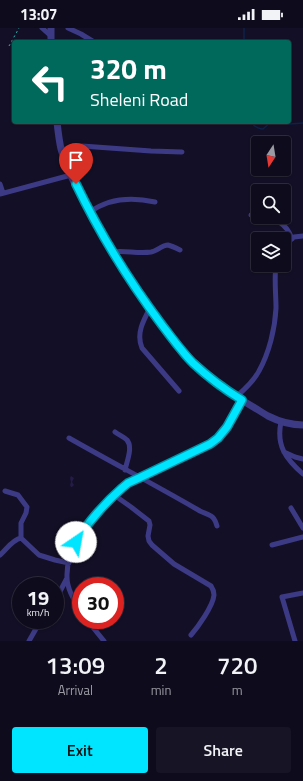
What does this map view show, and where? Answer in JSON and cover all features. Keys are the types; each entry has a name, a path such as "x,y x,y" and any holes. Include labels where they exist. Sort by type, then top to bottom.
{"street":[{"path":"42,28 50,39"},
{"path":"50,39 51,28"},
{"path":"68,28 91,40"},
{"path":"57,124 62,150 70,174 112,252 126,275 150,308 190,359 206,375 268,416 282,422 303,425"},
{"path":"62,150 74,146 82,146 182,152"},
{"path":"0,184 1,194 70,174"},
{"path":"90,212 108,202 123,199 131,198 155,202"},
{"path":"283,224 292,239 298,236 303,236"},
{"path":"112,252 151,252 165,245 180,250"},
{"path":"64,584 67,578 69,563 76,542 84,530 114,495 128,483 214,441 227,427 239,398 259,372 269,346 275,318 276,272"},
{"path":"150,308 141,328 139,338 140,344 179,391"},
{"path":"282,422 280,433 282,449 290,461 303,474"},
{"path":"115,432 130,445 125,470"},
{"path":"69,438 139,478 174,495 203,513 212,516 218,526"},
{"path":"282,449 295,457 303,459"},
{"path":"5,491 18,495 27,507 21,523 21,538 39,555 69,563"},
{"path":"114,495 150,521 148,536 152,545 174,564 211,586 214,594 213,599 204,617 191,635"},
{"path":"291,508 303,528"},
{"path":"272,545 303,537"},
{"path":"0,555 11,543 21,538"},
{"path":"67,578 72,595"},
{"path":"295,641 282,597 303,592"},
{"path":"29,641 36,629"},
{"path":"94,629 104,641"}],"path":[{"path":"12,40 19,28"},
{"path":"9,46 12,41"}],"building":[{"path":"71,476 74,478 72,482 74,485 72,487 70,485"}],"waterway":[{"path":"244,28 244,40"},
{"path":"291,124 303,123"},
{"path":"252,124 263,129 269,124"}],"route":[{"path":"76,184 85,204 112,252 137,290 170,335 201,370 214,381 242,400 231,421 218,438 210,444 128,483 117,492 99,512 76,542"}]}
